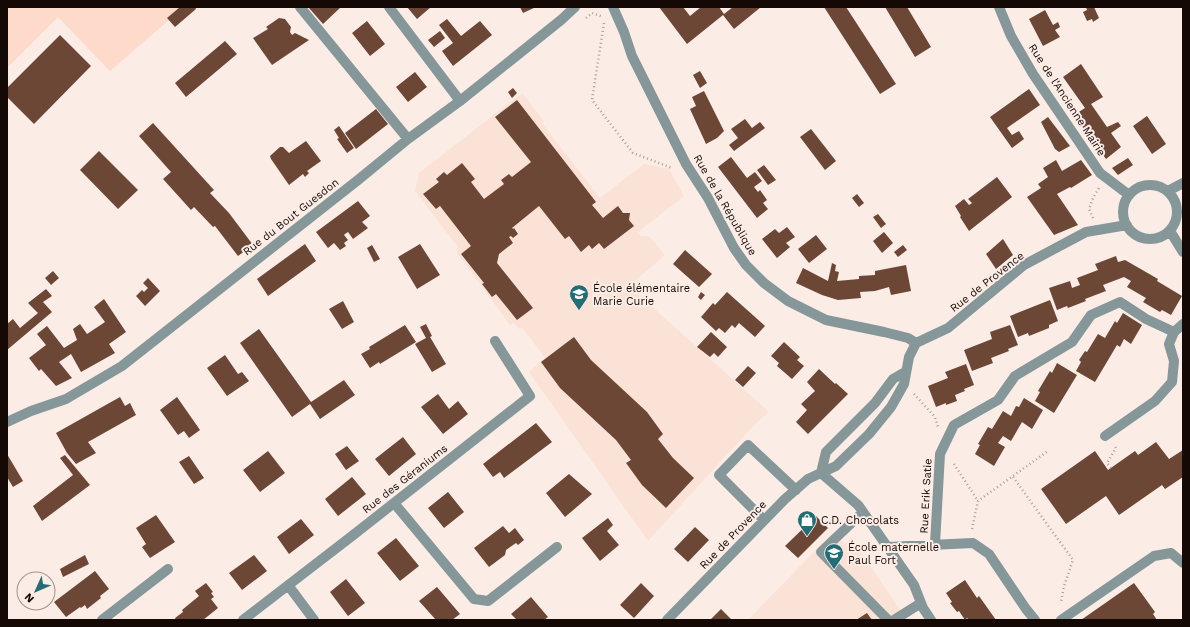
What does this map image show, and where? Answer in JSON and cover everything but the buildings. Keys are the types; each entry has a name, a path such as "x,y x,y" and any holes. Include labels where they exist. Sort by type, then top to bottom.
{"street":[{"path":"300,7 408,138"},
{"path":"389,7 460,101"},
{"name":"Rue du Bout Guesdon","path":"7,422 31,411 66,399 122,366 408,138 460,101 561,20 575,7"},
{"name":"Rue de l'Ancienne Mairie","path":"999,7 1011,36 1033,74 1096,166 1107,179 1129,195"},
{"name":"Rue de la République","path":"614,10 624,32 632,56 686,164 708,198 734,248 746,265 764,283 788,301 826,320 908,338 916,343"},
{"path":"1168,191 1183,183"},
{"path":"1152,185 1168,191 1174,198 1177,206 1175,223 1170,230 1163,236 1155,238 1139,236 1132,231 1124,217 1124,209 1129,195 1136,189 1143,186 1152,185"},
{"name":"Rue de Provence","path":"667,620 764,520 796,490 808,479 836,466 869,434 891,407 904,384 905,372 909,357 916,343 948,328 1024,265 1086,232 1127,224"},
{"path":"1170,230 1183,252"},
{"name":"Rue Erik Satie","path":"935,544 940,454 954,425 998,400 1015,376 1072,342 1091,315 1120,302 1146,319 1174,332"},
{"path":"1105,436 1155,400 1172,382 1174,362 1169,344 1174,332 1183,324"},
{"name":"Rue des Géraniums","path":"243,620 530,396 495,341"},
{"path":"905,372 892,379 875,403 826,452 821,473 858,505 914,585 923,608 931,620"},
{"path":"764,520 719,475 748,445 796,490"},
{"path":"394,503 474,599 488,601 557,547"},
{"path":"863,512 821,552 888,620"},
{"path":"888,547 972,543 989,554 1035,620"},
{"path":"1061,620 1154,556 1171,553 1183,563"},
{"path":"102,620 168,569"},
{"path":"288,585 314,620"},
{"path":"894,620 921,603"}],"path":[{"path":"614,10 605,18 592,100 633,153 676,170"},
{"path":"1095,222 1089,209 1100,185"},
{"path":"1105,436 1112,441 1116,448 1107,463 1111,468"},
{"path":"972,531 978,501 1048,451"},
{"path":"1013,477 1073,560 1059,606"}],"shaded area":[{"path":"7,7 184,7 110,71 58,17 7,68"},
{"name":"École élémentaire Marie Curie","path":"522,93 544,121 542,123 600,198 644,164 664,168 668,167 684,196 638,232 641,236 649,236 665,255 629,286 769,412 755,424 648,541 529,372 545,358 522,327 519,329 514,323 510,325 457,253 457,246 415,191 419,173"},
{"name":"École maternelle Paul Fort","path":"833,532 845,544 851,538 907,620 748,620"}],"place":[{"name":"École élémentaire Marie Curie","path":"579,311"},
{"name":"C.D. Chocolats","path":"807,537"},
{"name":"École maternelle Paul Fort","path":"834,570"}]}
